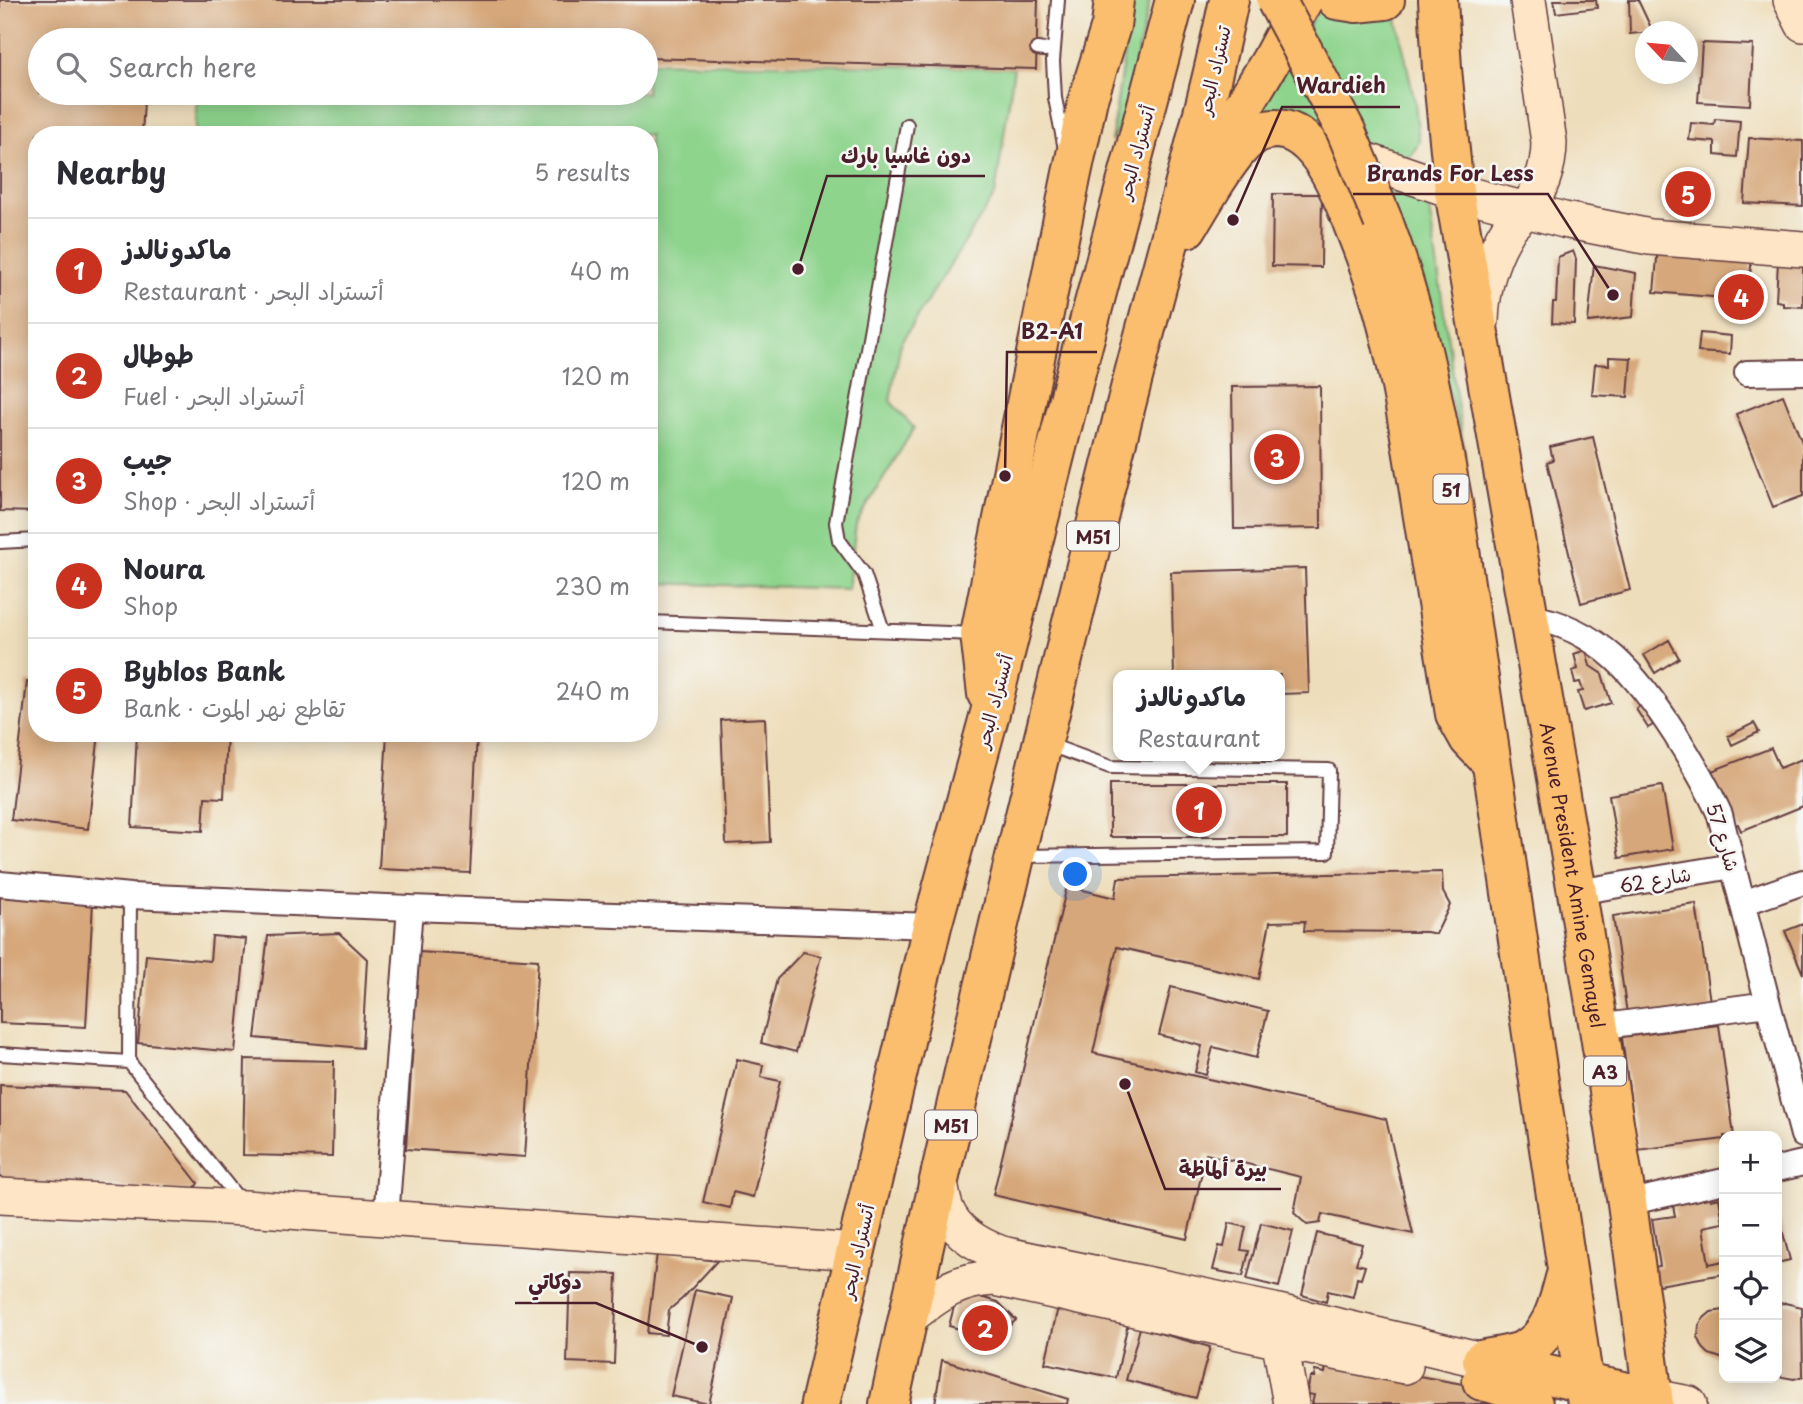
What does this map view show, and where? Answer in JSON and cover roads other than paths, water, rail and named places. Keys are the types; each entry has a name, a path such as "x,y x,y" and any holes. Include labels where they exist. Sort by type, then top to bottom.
{"highway":[{"path":"1088,99 1092,0"},
{"path":"990,713 980,635 1071,178 1088,99 1111,26 1114,0"},
{"name":"أتستراد البحر","path":"820,1404 932,926 1175,0"},
{"name":"تستراد البحر","path":"1129,392 1196,141 1229,0"},
{"name":"51","path":"1276,0 1346,131 1398,261 1424,352 1453,503 1492,763"},
{"path":"1129,392 1187,228 1224,138 1303,0"},
{"path":"1337,0 1356,3 1385,0"},
{"path":"1412,0 1417,17 1442,69"},
{"path":"1438,0 1442,69"},
{"path":"1442,69 1451,0"},
{"name":"Avenue President Amine Gemayel","path":"1442,69 1454,191 1577,892 1657,1402"},
{"path":"1187,228 1231,159 1250,137 1273,129 1286,131 1298,136 1313,148 1334,181 1379,295 1405,405 1455,714 1469,739 1492,763 1586,1394"},
{"name":"M51","path":"889,1404 939,1176 1129,392"},
{"path":"1482,1370 1531,1346 1545,1332 1558,1306 1567,1273"},
{"path":"1482,1370 1586,1394 1657,1402"},
{"path":"1482,1370 1498,1384 1533,1404"}],"street":[{"path":"1481,347 1481,314 1489,271 1511,225 1525,211 1543,179 1549,154 1528,0"},
{"path":"1791,0 1803,24"},
{"path":"1298,136 1454,191 1564,220 1650,237 1803,249"},
{"path":"1747,373 1803,372"},
{"name":"شارع 57","path":"1529,617 1544,619 1574,630 1606,649 1639,682 1708,788 1720,815 1803,1135"},
{"name":"شارع 62","path":"1577,892 1733,866"},
{"path":"1743,903 1803,882"},
{"path":"0,884 130,896 932,926"},
{"path":"386,1218 411,908"},
{"path":"1598,1027 1768,1004"},
{"path":"1782,1168 1803,1163"},
{"path":"939,1176 946,1210 968,1237 984,1247 1277,1326"},
{"path":"1627,1203 1719,1182"},
{"path":"0,1196 245,1208 856,1252"},
{"path":"908,1318 956,1284 994,1278 1277,1326 1482,1370"},
{"path":"1277,1326 1291,1404"}],"lane":[{"path":"1058,0 1053,61 1055,98 1071,178"},
{"path":"1037,49 1054,48"},
{"path":"883,631 864,574 839,540 836,523 907,125"},
{"path":"0,542 28,540"},
{"path":"658,622 980,635"},
{"path":"1015,856 1327,852 1329,771 1110,766 1043,743"},
{"path":"130,896 129,1062 245,1208"},
{"path":"0,1054 129,1062"}],"place":[{"name":"Byblos Bank","path":"1688,194"},
{"name":"Wardieh","path":"1233,220"},
{"name":"دون غاسيا بارك","path":"798,269"},
{"name":"Brands For Less","path":"1613,295"},
{"name":"Noura","path":"1741,297"},
{"name":"جيب","path":"1277,457"},
{"name":"B2-A1","path":"1005,476"},
{"name":"ماكدونالدز","path":"1199,810"},
{"name":"بيرة ألماظة","path":"1125,1084"},
{"name":"طوطال","path":"985,1328"},
{"name":"دوكاتي","path":"702,1347"}]}
